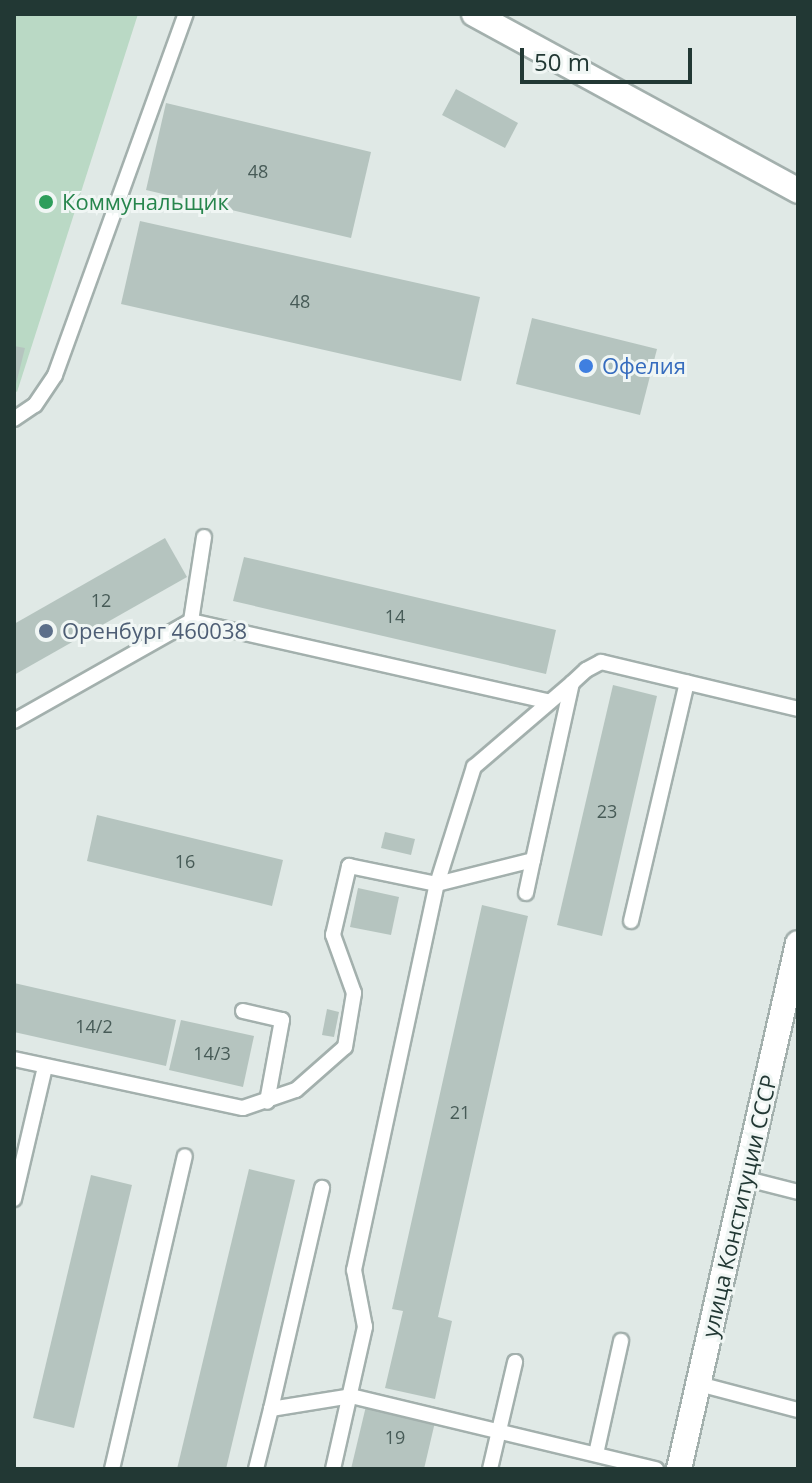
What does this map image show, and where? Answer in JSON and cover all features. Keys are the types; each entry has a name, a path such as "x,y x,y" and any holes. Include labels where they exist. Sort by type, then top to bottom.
{"street":[{"path":"474,14 798,191"},
{"name":"улица Конституции СССР","path":"679,1469 798,943"}],"lane":[{"path":"14,419 35,405 55,375 186,14"},
{"path":"191,621 204,537"},
{"path":"14,721 191,621 549,702"},
{"path":"333,1469 365,1327 354,1270 437,884 474,767 601,662 798,709"},
{"path":"631,921 687,682"},
{"path":"526,893 572,683"},
{"path":"14,1059 243,1108 267,1102 296,1090 345,1047 354,993 333,935 349,866 437,884 533,860"},
{"path":"243,1011 282,1020 267,1102"},
{"path":"14,1199 45,1067"},
{"path":"112,1469 185,1156"},
{"path":"747,1179 798,1192"},
{"path":"256,1469 322,1188"},
{"path":"596,1454 621,1341"},
{"path":"490,1469 515,1362"},
{"path":"699,1384 798,1410"},
{"path":"271,1409 351,1396 656,1469"}],"green space":[{"name":"Коммунальщик","path":"14,14 138,14 17,392 14,390"}],"building":[{"path":"456,89 518,123 505,148 442,115"},
{"path":"166,103 371,152 351,238 146,190"},
{"path":"140,221 480,297 461,381 121,304"},
{"name":"Офелия","path":"532,318 657,349 640,415 516,384"},
{"path":"14,346 25,348 15,388 14,388"},
{"path":"165,538 187,577 14,675 14,624"},
{"path":"244,557 556,630 546,674 233,601"},
{"path":"613,685 657,696 602,936 557,925"},
{"path":"97,815 283,860 272,906 87,861"},
{"path":"385,832 415,839 411,855 381,848"},
{"path":"358,888 399,897 391,935 350,927"},
{"path":"482,905 528,916 438,1317 452,1321 435,1399 385,1388 403,1311 392,1309"},
{"path":"14,983 176,1020 166,1066 14,1032"},
{"path":"327,1009 339,1012 334,1037 322,1035"},
{"path":"181,1020 254,1036 243,1087 169,1070"},
{"path":"249,1169 295,1180 226,1469 177,1469"},
{"path":"91,1175 132,1185 74,1428 33,1418"},
{"path":"366,1406 435,1422 424,1469 351,1469"}],"place":[{"name":"Коммунальщик","path":"46,202"},
{"name":"Офелия","path":"586,366"},
{"name":"Оренбург 460038","path":"46,631"}]}
